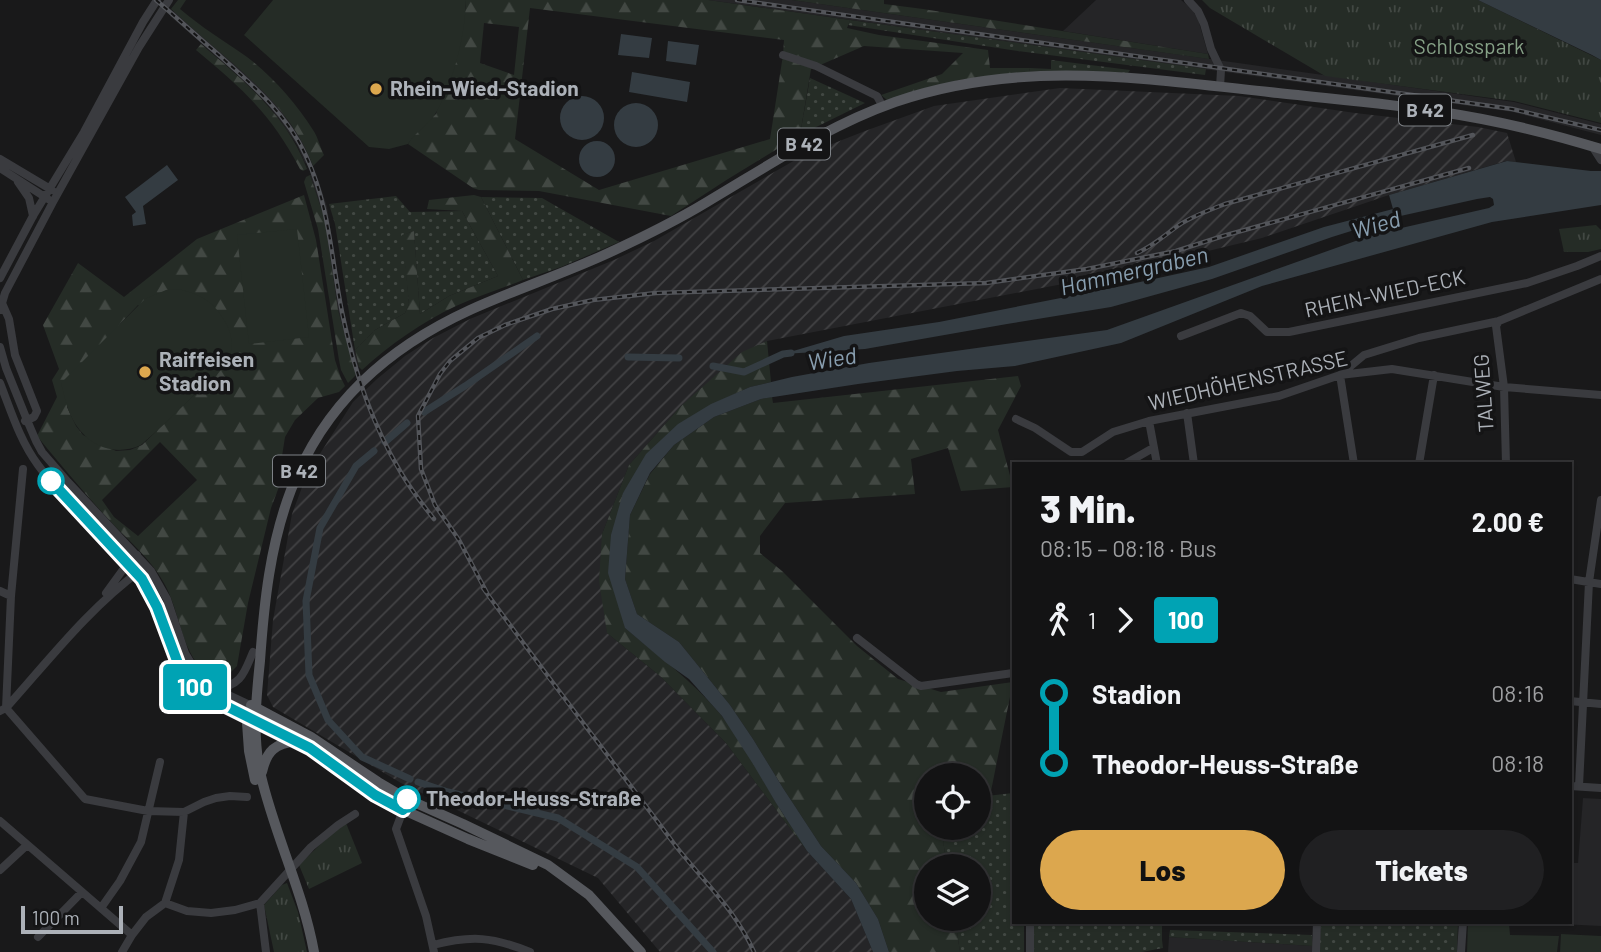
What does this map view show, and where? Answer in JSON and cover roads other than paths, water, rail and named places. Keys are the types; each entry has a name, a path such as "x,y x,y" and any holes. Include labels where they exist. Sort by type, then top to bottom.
{"main road":[{"name":"B 42","path":"314,952 309,927 261,778 251,712 272,555 277,530 289,496 311,448 347,396 395,353 467,312 641,238 849,121 918,95 955,86 1041,75 1140,78 1451,113 1506,124 1597,148"},
{"name":"B 42","path":"272,555 265,572 253,652 249,751 256,784 276,841 289,866"},
{"path":"251,712 321,756 375,795 403,810 468,839 559,874"},
{"path":"251,712 311,737 407,799 548,865 589,895 641,952"},
{"path":"261,778 269,753 282,744 297,741"}],"street":[{"path":"0,278 157,0"},
{"path":"13,416 21,421 27,420 34,417 37,411 15,355 9,319 1,306 9,285 53,202 139,47 169,0"},
{"path":"1188,0 1202,19 1221,70 1220,87"},
{"path":"783,55 817,66 877,96 883,107"},
{"path":"1597,148 1601,160"},
{"path":"0,159 46,193 53,202"},
{"path":"0,168 46,193 58,194"},
{"path":"14,177 29,198 33,216"},
{"name":"RHEIN-WIED-ECK","path":"1181,336 1241,313 1250,316 1267,332 1289,332 1527,283 1601,256"},
{"path":"1354,462 1340,375 1364,355 1419,338 1499,321 1601,279"},
{"name":"TALWEG","path":"1499,321 1496,327 1504,387 1506,462"},
{"path":"0,347 2,363 36,441 46,456 147,566 159,583 182,646 191,665 203,680 251,712"},
{"name":"WIEDHÖHENSTRASSE","path":"1016,419 1071,452 1082,452 1113,432 1149,421 1279,396 1340,375 1392,369 1504,387 1601,395"},
{"path":"1419,462 1434,375"},
{"path":"0,383 26,445 42,470 136,573 153,599 176,658 187,678 209,698 251,712"},
{"path":"1187,413 1194,462"},
{"path":"1149,421 1157,462"},
{"path":"1128,462 1153,447"},
{"path":"23,469 3,709 85,799 148,811 184,812 216,798 247,797"},
{"path":"1601,500 1589,582 1575,786 1601,788"},
{"path":"90,615 137,555"},
{"path":"3,709 90,615 118,588 147,566"},
{"path":"1572,579 1601,584"},
{"path":"0,591 11,596"},
{"path":"858,638 921,686 1012,673"},
{"path":"216,689 238,681 253,652"},
{"path":"1572,701 1601,704"},
{"path":"101,908 120,881 141,842 160,762"},
{"path":"407,799 396,829 426,916 434,948 450,941 479,938 530,952"},
{"path":"122,952 146,917 165,903 179,860 184,812"},
{"path":"165,903 187,911 211,913 260,903 289,866 327,833 355,814"},
{"path":"0,821 132,935"},
{"path":"0,870 27,845"},
{"path":"38,937 82,892"},
{"path":"260,903 266,952"},
{"path":"1030,924 1030,952"},
{"path":"1316,952 1317,924"},
{"path":"1461,952 1462,924"}],"waterway":[{"name":"Hammergraben","path":"424,412 537,336"},
{"name":"Hammergraben","path":"713,366 744,372 791,353"},
{"name":"Hammergraben","path":"628,357 679,358"},
{"name":"Hammergraben","path":"385,442 407,423"},
{"name":"Hammergraben","path":"374,451 356,466 320,528 306,601 309,675 328,720 362,757 410,779"},
{"name":"Hammergraben","path":"418,782 448,792 558,818 637,867 713,952"}],"railway":[{"path":"156,0 252,85 277,111 298,140 320,195 346,333 364,394 400,471 434,519"},
{"path":"737,0 1512,109 1601,130"},
{"path":"1137,253 1184,222 1225,204 1473,135"},
{"path":"487,593 459,540 435,505 421,469 418,416 440,374 450,361 478,338 505,325 552,309 593,300 656,293 986,283 1087,269 1176,251 1469,168"},
{"path":"483,588 675,845 738,922 754,952"}],"place":[{"name":"Rhein-Wied-Stadion","path":"376,89"},
{"name":"Raiffeisen Stadion","path":"145,372"},
{"name":"Theodor-Heuss-Straße","path":"407,799"}],"park label":[{"name":"Schlosspark","path":"1469,47"}],"water label":[{"name":"Wied","path":"1376,225"},
{"name":"Wied","path":"832,359"}]}
